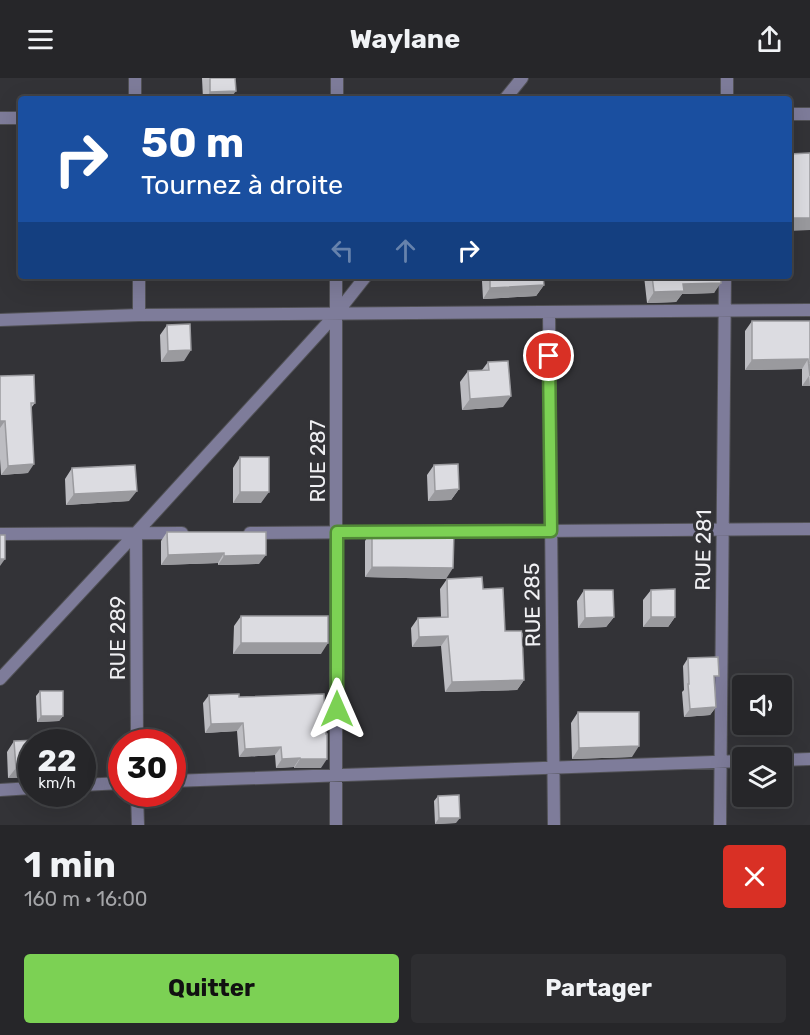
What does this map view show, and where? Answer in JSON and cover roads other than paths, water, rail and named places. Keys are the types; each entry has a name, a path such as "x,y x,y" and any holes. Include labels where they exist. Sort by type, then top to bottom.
{"street":[{"path":"135,78 135,96"},
{"path":"337,78 337,96"},
{"path":"507,96 522,78"},
{"path":"727,78 727,96"},
{"path":"792,114 810,114"},
{"path":"0,118 18,118"},
{"path":"139,279 139,315"},
{"name":"RUE 287","path":"336,279 336,825"},
{"path":"0,679 336,314 364,279"},
{"name":"RUE 281","path":"720,825 725,279"},
{"path":"0,320 139,315 810,310"},
{"name":"RUE 285","path":"549,312 554,825"},
{"path":"242,533 810,529"},
{"name":"RUE 289","path":"136,533 137,729"},
{"path":"0,534 195,533"},
{"path":"792,760 810,759"},
{"path":"186,780 732,761"},
{"path":"0,789 18,788"},
{"path":"137,807 138,825"}]}
